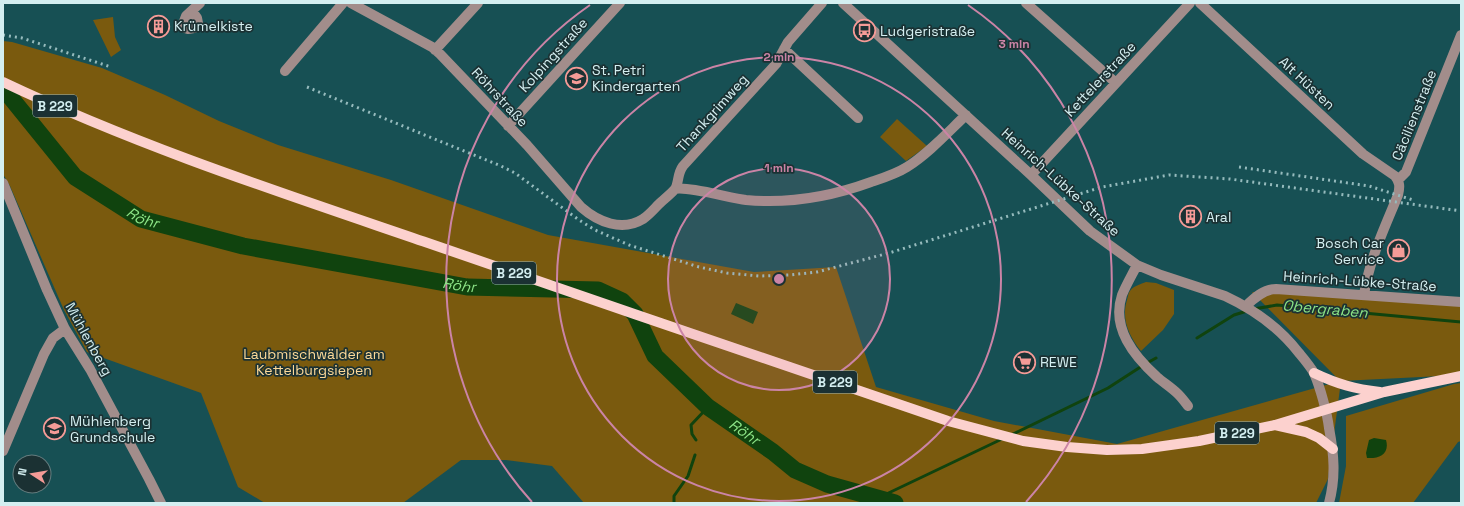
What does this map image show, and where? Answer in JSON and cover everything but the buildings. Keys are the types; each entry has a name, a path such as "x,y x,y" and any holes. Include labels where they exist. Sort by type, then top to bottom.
{"main road":[{"name":"B 229","path":"3,82 108,128 344,214 941,419 1023,441 1067,447 1106,450 1142,449 1199,440 1275,425 1384,392 1461,376"},
{"path":"1314,373 1350,388 1384,392"},
{"path":"1275,425 1306,432 1318,438 1333,449"}],"street":[{"path":"192,11 200,3"},
{"path":"285,71 343,3"},
{"name":"Röhrstraße","path":"351,3 435,50 508,126 581,207 600,220 615,225 628,225 644,219 675,189"},
{"path":"435,50 478,3"},
{"name":"Kolpingstraße","path":"508,126 620,3"},
{"name":"Thankgrimweg","path":"675,189 679,172 683,166 776,64 791,38 822,3"},
{"name":"Heinrich-Lübke-Straße","path":"843,3 966,114 1090,231 1137,265 1161,275 1226,296 1246,306 1254,298 1272,289 1461,302"},
{"path":"1026,3 1116,84"},
{"name":"Kettelerstraße","path":"1031,175 1190,3"},
{"name":"Alt Hüsten","path":"1200,3 1363,154 1395,176 1398,180"},
{"name":"Cäcilienstraße","path":"1364,295 1367,276 1376,249 1400,189 1398,180 1406,172 1461,35"},
{"path":"784,49 858,118"},
{"path":"675,189 684,188 737,199 772,201 799,200 828,195 898,172 933,147 966,114"},
{"name":"Mühlenberg","path":"4,186 65,329 90,369 161,503"},
{"path":"1137,265 1122,295 1119,317 1122,330 1127,341 1144,364 1178,393 1188,406"},
{"path":"1246,306 1278,329 1290,341 1314,373 1326,410 1333,449 1334,485 1329,503"},
{"path":"3,451 44,354 53,338 65,329"}],"green space":[{"path":"113,17 115,37 121,50 111,57 93,20"},
{"name":"Laubmischwälder am Kettelburgsiepen","path":"3,41 12,42 102,68 165,95 219,121 278,145 391,180 548,235 754,272 836,267 876,387 994,421 1117,444 1340,381 1252,292 1461,303 1461,375 1341,381 1328,479 1316,503 584,503 552,466 506,460 461,460 403,503 265,503 238,487 201,393 87,352 64,310 10,186 3,174"},
{"path":"897,119 927,146 906,161 880,137"},
{"path":"1146,282 1156,283 1174,290 1174,314 1163,330 1141,351 1127,327 1125,307 1128,294 1131,289"},
{"path":"1461,383 1461,441 1458,442 1413,503 1339,503 1346,466 1346,416"}],"shaded area":[{"path":"736,303 758,312 753,324 731,314"},
{"path":"1374,438 1386,440 1387,445 1385,452 1376,458 1367,458 1366,453 1369,440"}],"waterway":[{"name":"Röhr","path":"3,88 75,177 141,219 243,246 467,287 598,290 622,301 635,314 655,356 708,407 773,452 795,470 827,484 895,503"},
{"name":"Obergraben","path":"1254,309 1277,305 1461,322"},
{"name":"Obergraben","path":"1197,338 1234,315 1247,311"},
{"path":"1147,363 1156,358"},
{"path":"1011,435 1108,388 1142,366"},
{"path":"696,440 692,434 691,425 708,407"},
{"path":"878,498 1002,439"},
{"path":"674,503 674,496 688,476 695,455"}],"railway":[{"path":"3,35 22,38 111,67"},
{"path":"307,87 501,166 515,173 595,230 629,245 699,267 727,273 759,276 817,272 889,253 1102,187 1169,175 1230,179 1461,211"},
{"path":"1239,167 1369,186 1413,200"}],"place":[{"name":"Krümelkiste","path":"159,26"},
{"name":"Ludgeristraße","path":"865,31"},
{"name":"St. Petri Kindergarten","path":"577,78"},
{"name":"Aral","path":"1190,217"},
{"name":"Bosch Car Service","path":"1399,251"},
{"name":"REWE","path":"1025,362"},
{"name":"Mühlenberg Grundschule","path":"54,429"}]}
